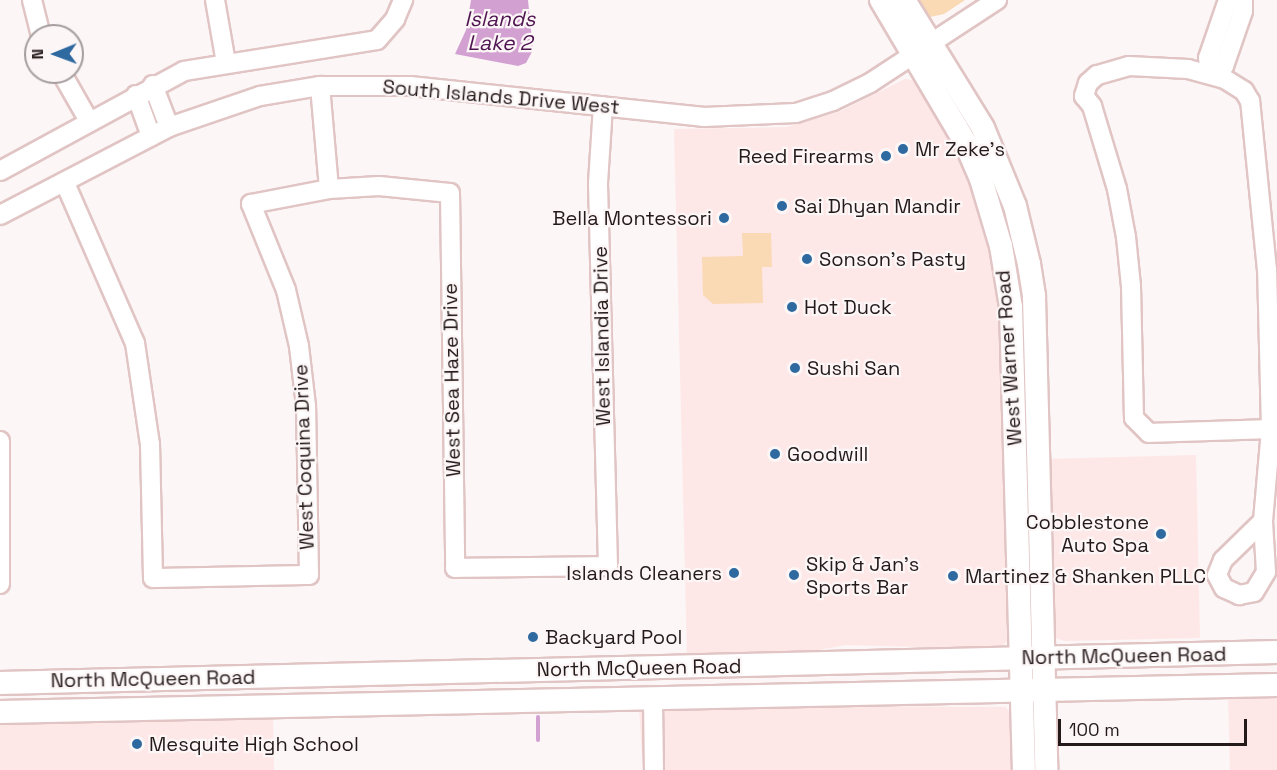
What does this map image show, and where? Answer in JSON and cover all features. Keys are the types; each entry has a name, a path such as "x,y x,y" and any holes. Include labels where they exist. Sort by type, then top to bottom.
{"main road":[{"name":"West Warner Road","path":"881,0 978,119 1002,170 1029,264 1034,316 1033,674"},
{"name":"West Warner Road","path":"904,0 923,50 981,179 1001,246 1011,318 1033,674"},
{"path":"1011,318 1034,316"},
{"name":"North McQueen Road","path":"0,712 820,697 1033,674 1277,652"},
{"path":"820,697 828,663"},
{"name":"North McQueen Road","path":"0,683 828,663 1277,685"},
{"path":"651,667 653,700"},
{"path":"1024,770 1033,674"},
{"path":"1033,674 1046,770"}],"street":[{"path":"32,0 38,24"},
{"path":"215,0 226,63"},
{"path":"0,171 153,85 184,71 377,40 395,19 403,0"},
{"name":"South Islands Drive West","path":"0,215 169,127 260,96 320,86 410,86 704,117 795,113 833,101 923,50 997,0"},
{"path":"1210,73 1208,58 1228,0"},
{"path":"1210,73 1224,66 1243,11 1243,0"},
{"path":"1263,521 1271,429 1267,270 1255,119 1244,91 1210,73 1169,67 1129,66 1108,71 1088,82 1084,96 1092,106 1117,189 1126,237 1131,286 1134,418 1140,426 1158,433 1271,429"},
{"path":"68,84 89,121"},
{"path":"153,85 169,127"},
{"path":"320,86 329,189"},
{"path":"136,95 151,136"},
{"name":"West Islandia Drive","path":"455,568 608,566 598,183 603,106"},
{"name":"West Coquina Drive","path":"65,183 135,343 150,444 153,578 309,575 306,406 299,346 286,290 251,204 329,189"},
{"name":"West Sea Haze Drive","path":"329,189 378,186 450,192 455,568"},
{"path":"0,441 1,584"},
{"path":"653,700 654,770"}],"shaded area":[{"path":"914,0 965,0 944,14 930,17"},
{"path":"905,79 918,81 936,104 981,201 1001,291 1010,639 999,649 845,645 804,653 687,655 674,129 787,127 841,111"},
{"path":"742,233 771,233 772,267 762,267 763,303 713,304 703,295 702,257 743,256"},
{"path":"1196,455 1200,638 1065,641 1055,638 1052,634 1045,459"},
{"path":"1228,693 1277,693 1277,770 1230,770"},
{"path":"1006,707 1014,719 1011,770 643,770 639,708"},
{"name":"Mesquite High School","path":"0,716 273,719 274,770 0,770"}],"water":[{"name":"Islands Lake 2","path":"471,0 528,0 533,50 526,63 518,66 455,54 466,30"}],"waterway":[{"path":"538,717 538,740"}],"place":[{"name":"Mr Zeke's","path":"903,149"},
{"name":"Reed Firearms","path":"886,156"},
{"name":"Sai Dhyan Mandir","path":"782,206"},
{"name":"Bella Montessori","path":"724,218"},
{"name":"Sonson's Pasty","path":"807,259"},
{"name":"Hot Duck","path":"792,307"},
{"name":"Sushi San","path":"795,368"},
{"name":"Goodwill","path":"775,454"},
{"name":"Cobblestone Auto Spa","path":"1161,534"},
{"name":"Islands Cleaners","path":"734,573"},
{"name":"Skip & Jan's Sports Bar","path":"794,575"},
{"name":"Martinez & Shanken PLLC","path":"953,576"},
{"name":"Backyard Pool","path":"533,637"},
{"name":"Mesquite High School","path":"137,744"}]}
